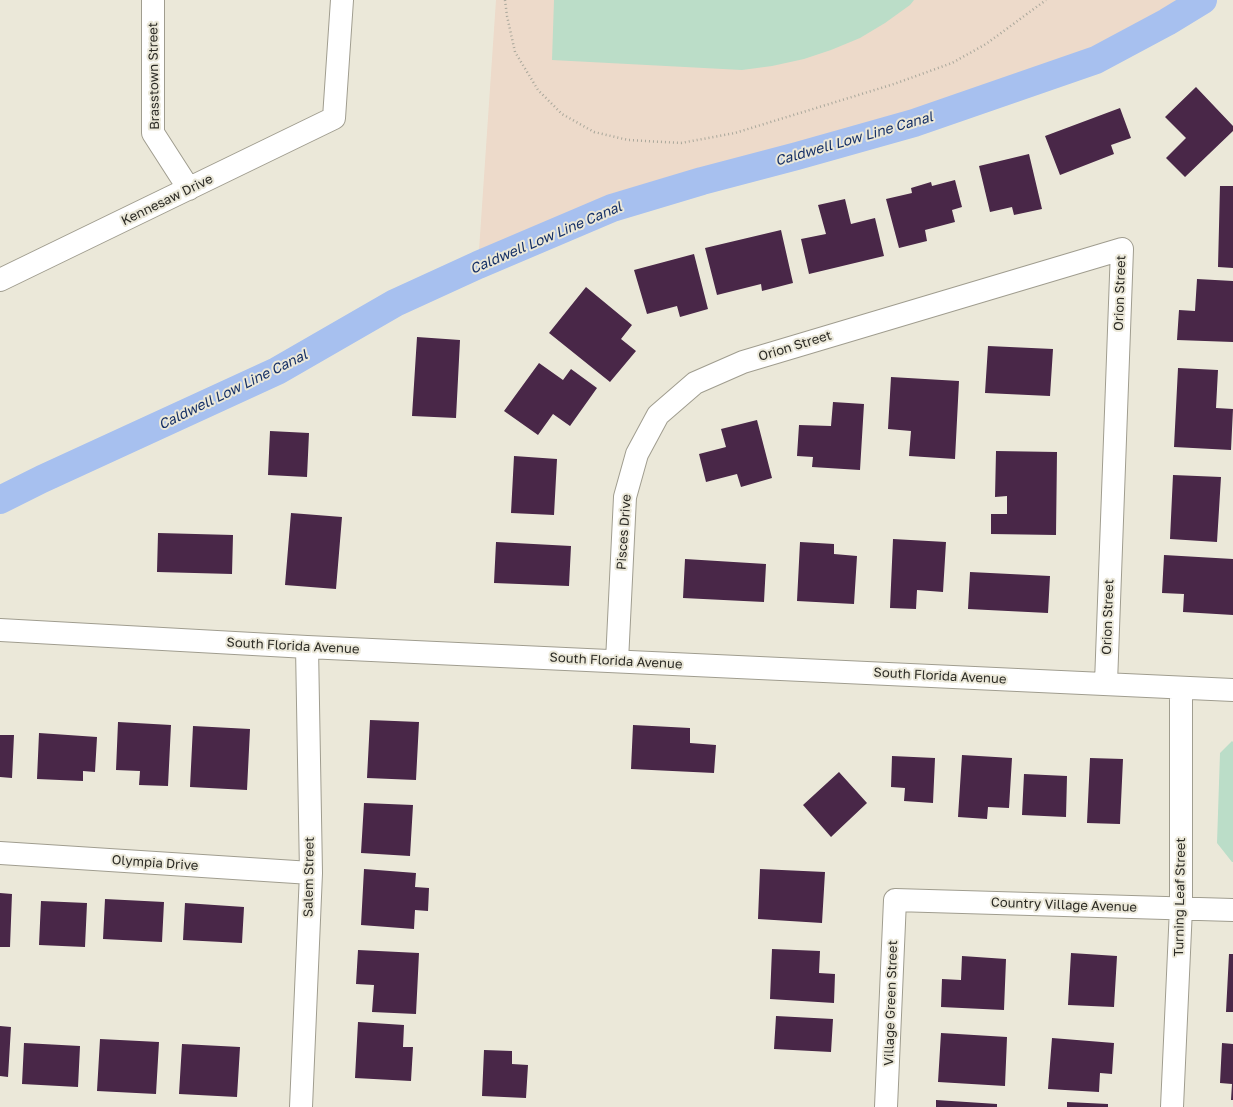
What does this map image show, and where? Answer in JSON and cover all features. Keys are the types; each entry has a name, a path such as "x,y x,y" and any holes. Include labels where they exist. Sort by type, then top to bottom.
{"street":[{"name":"Brasstown Street","path":"153,0 153,133 189,189"},
{"name":"Kennesaw Drive","path":"0,280 334,118 342,0"},
{"name":"Orion Street","path":"743,362 1122,249 1106,684"},
{"name":"Pisces Drive","path":"617,661 625,497 638,454 658,415 695,382 743,362"},
{"name":"South Florida Avenue","path":"0,630 307,647 1233,690"},
{"name":"Salem Street","path":"301,1107 311,873 307,647"},
{"name":"Turning Leaf Street","path":"1172,1107 1181,908 1181,688"},
{"name":"Olympia Drive","path":"0,853 311,873"},
{"name":"Country Village Avenue","path":"895,900 1233,910"},
{"name":"Village Green Street","path":"886,1107 895,900"}],"path":[{"path":"505,0 515,52 538,90 562,114 594,132 628,140 682,143 735,133 894,84 952,63 986,44 1046,0"}],"shaded area":[{"path":"496,0 1203,0 1167,22 1096,60 914,123 702,181 612,208 478,265"}],"green space":[{"path":"554,0 914,0 910,5 885,23 860,38 831,50 804,59 772,66 742,70 552,60"},
{"path":"1232,741 1233,862 1217,843 1220,753"}],"building":[{"path":"1196,87 1233,126 1233,131 1185,177 1166,158 1186,138 1165,117"},
{"path":"1120,108 1131,138 1111,145 1114,154 1060,175 1045,136"},
{"path":"1029,154 1042,209 1014,215 1012,207 990,212 979,166"},
{"path":"955,180 962,207 952,210 955,222 925,230 927,241 899,248 886,199 912,193 911,188 931,182 932,186"},
{"path":"1220,186 1233,186 1233,268 1218,267"},
{"path":"845,199 851,224 875,218 884,256 809,274 801,239 826,234 818,205"},
{"path":"781,230 793,283 762,291 761,284 717,295 705,248"},
{"path":"694,254 708,309 680,317 677,306 647,314 634,270"},
{"path":"1197,279 1233,281 1233,342 1177,340 1179,310 1195,311"},
{"path":"586,287 632,325 621,339 636,351 610,382 549,333"},
{"path":"417,337 460,340 456,418 412,416"},
{"path":"988,346 1053,349 1050,396 985,393"},
{"path":"539,363 563,380 571,369 597,388 570,426 553,414 538,435 504,411"},
{"path":"1178,368 1218,370 1216,408 1233,409 1231,450 1174,447"},
{"path":"891,377 959,381 955,459 909,456 911,431 888,429"},
{"path":"833,402 864,404 860,470 812,467 813,457 797,456 799,425 831,426"},
{"path":"757,420 772,478 741,487 737,474 706,482 699,454 726,447 721,429"},
{"path":"270,431 309,433 307,477 268,475"},
{"path":"996,451 1057,452 1056,535 991,534 991,514 1007,514 1007,496 995,497"},
{"path":"514,456 557,459 554,515 511,513"},
{"path":"1173,475 1221,477 1217,542 1170,539"},
{"path":"291,513 342,517 336,589 285,585"},
{"path":"158,533 233,535 232,574 157,572"},
{"path":"893,539 946,542 943,592 917,590 916,609 890,608"},
{"path":"496,542 571,546 569,586 494,583"},
{"path":"800,542 834,544 834,554 857,556 854,604 797,601"},
{"path":"1164,555 1233,559 1233,615 1183,612 1184,594 1162,593"},
{"path":"685,559 766,564 764,602 683,598"},
{"path":"970,572 1050,576 1048,613 968,609"},
{"path":"370,720 419,722 416,780 367,778"},
{"path":"118,722 171,725 168,786 139,785 140,771 116,770"},
{"path":"633,725 690,728 690,743 716,745 714,773 631,769"},
{"path":"193,726 250,729 247,790 190,787"},
{"path":"39,733 97,737 95,772 83,771 83,781 37,779"},
{"path":"0,735 14,735 12,778 0,777"},
{"path":"962,755 1012,758 1009,808 988,807 987,819 958,817"},
{"path":"892,756 935,758 933,803 904,801 905,788 891,787"},
{"path":"1090,758 1123,759 1120,824 1087,823"},
{"path":"839,772 867,803 831,837 803,805"},
{"path":"1024,774 1067,776 1066,817 1022,815"},
{"path":"364,803 413,805 410,856 361,853"},
{"path":"364,869 416,873 415,887 429,888 428,911 415,910 414,929 361,925"},
{"path":"760,869 825,872 822,923 758,919"},
{"path":"0,893 12,894 10,947 0,947"},
{"path":"105,899 164,902 162,942 103,939"},
{"path":"41,901 87,903 85,947 39,945"},
{"path":"185,903 244,907 242,943 183,940"},
{"path":"772,949 820,951 819,973 835,974 834,1003 770,999"},
{"path":"358,950 419,953 416,1014 372,1012 374,985 356,984"},
{"path":"1071,953 1117,956 1114,1007 1068,1005"},
{"path":"1229,954 1233,954 1233,1012 1226,1012"},
{"path":"962,956 1006,959 1004,1010 941,1007 942,979 961,980"},
{"path":"776,1016 833,1019 831,1052 774,1049"},
{"path":"358,1022 404,1025 403,1047 413,1047 411,1081 355,1078"},
{"path":"0,1026 11,1027 8,1077 0,1076"},
{"path":"941,1033 1007,1037 1005,1086 938,1082"},
{"path":"1052,1038 1114,1043 1112,1074 1100,1073 1099,1092 1048,1089"},
{"path":"100,1039 159,1042 156,1094 97,1091"},
{"path":"24,1043 80,1046 78,1087 22,1084"},
{"path":"1222,1043 1233,1044 1233,1100 1231,1100 1232,1084 1220,1083"},
{"path":"182,1044 240,1047 237,1097 179,1094"},
{"path":"484,1050 512,1051 512,1064 528,1065 526,1098 482,1096"},
{"path":"936,1100 997,1104 997,1107 936,1107"},
{"path":"1067,1102 1108,1104 1108,1107 1067,1107"}],"waterway":[{"name":"Caldwell Low Line Canal","path":"0,500 42,479 277,371 395,303 478,265 612,208 702,181 914,123 1096,60 1167,22 1203,0"}]}
